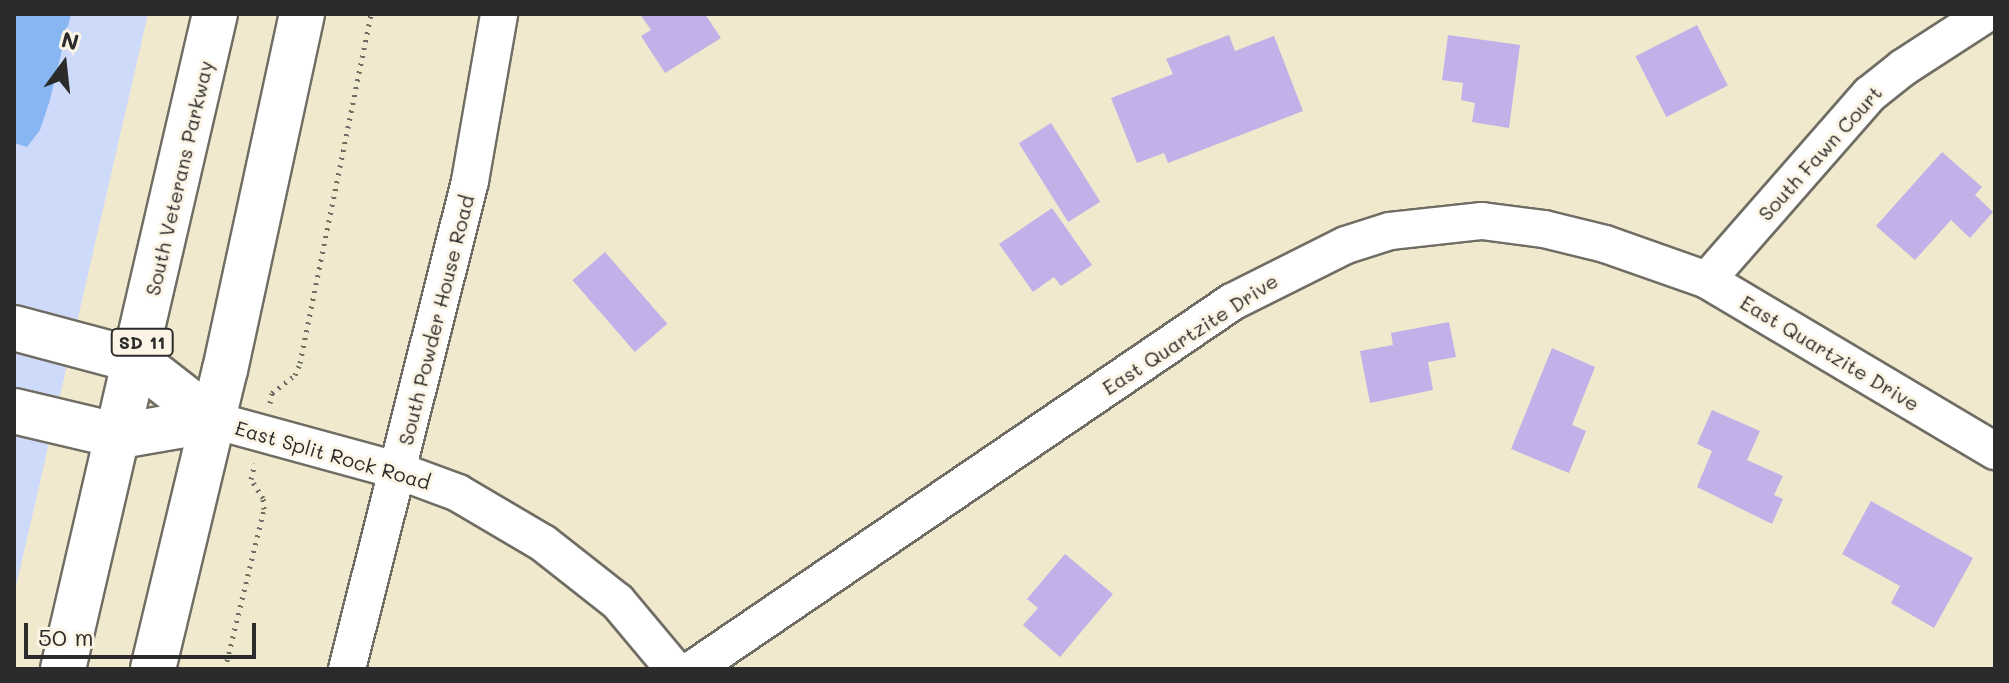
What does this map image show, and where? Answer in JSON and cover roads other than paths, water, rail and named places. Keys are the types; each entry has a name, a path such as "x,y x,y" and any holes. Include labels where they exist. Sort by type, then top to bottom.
{"main road":[{"name":"South Veterans Parkway","path":"63,669 120,436 215,14"},
{"path":"153,669 213,420 302,14"},
{"path":"14,328 137,361 213,420"},
{"path":"14,411 120,436"},
{"name":"East Split Rock Road","path":"120,436 213,420"}],"street":[{"name":"South Powder House Road","path":"347,669 470,181 499,14"},
{"name":"South Fawn Court","path":"1707,280 1870,94 1904,67 1986,14"},
{"name":"East Quartzite Drive","path":"693,669 1232,302 1346,245 1390,231 1482,221 1544,229 1605,244 1707,280 1995,451"},
{"name":"East Split Rock Road","path":"213,420 399,471 458,493 543,543 618,602 674,669"}],"water":[{"path":"14,14 71,14 49,103 40,130 27,147 14,143"}]}
